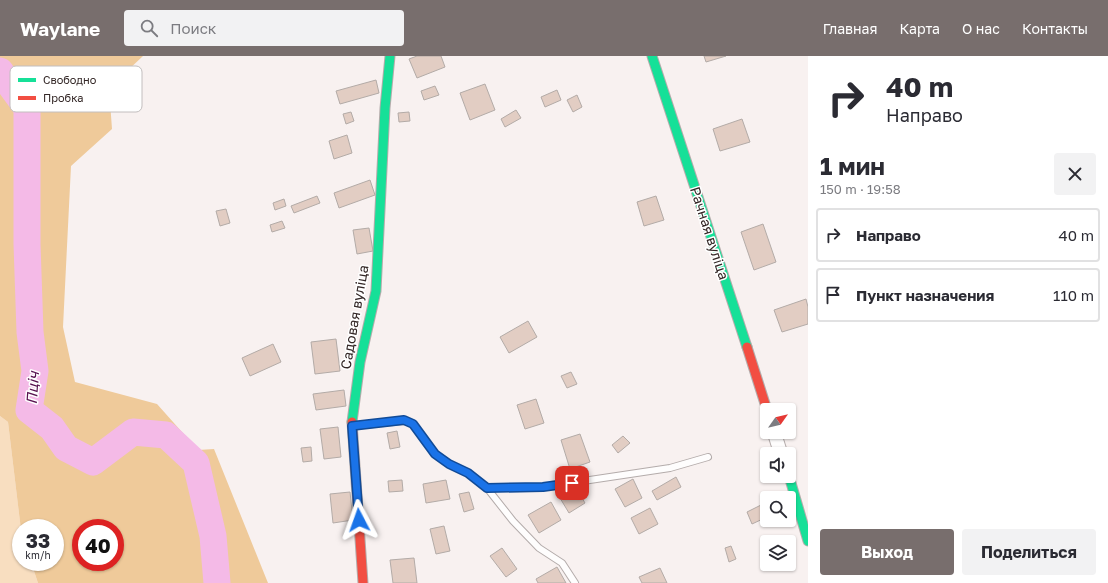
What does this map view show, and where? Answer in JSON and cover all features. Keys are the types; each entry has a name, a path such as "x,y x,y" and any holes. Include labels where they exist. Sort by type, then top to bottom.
{"street":[{"name":"Садовая вуліца","path":"363,583 352,426 360,362 376,291 385,108 390,56"},
{"name":"Рачная вуліца","path":"652,56 765,403"},
{"path":"790,483 808,541"}],"lane":[{"path":"352,426 404,420 413,424 435,454 449,464 468,473 487,488 513,521 539,548 562,563 575,583"},
{"path":"487,488 543,487 670,468 708,457"}],"shaded area":[{"path":"0,56 143,56 132,66 10,66 10,112 111,112 112,129 71,166 63,327 75,382 157,404 198,450 214,449 268,583 38,583 34,571 64,571 64,519 20,519 8,422 0,416"},
{"path":"0,416 8,422 20,519 12,519 12,571 34,571 38,583 0,583"}],"building":[{"path":"417,56 441,56 445,67 417,78 409,59"},
{"path":"704,56 726,56 706,62"},
{"path":"376,80 379,93 340,104 336,91"},
{"path":"485,84 495,110 470,120 460,93"},
{"path":"435,86 439,95 424,100 421,91"},
{"path":"557,90 561,100 545,107 541,97"},
{"path":"577,95 582,107 573,112 567,100"},
{"path":"516,110 521,118 505,127 501,119"},
{"path":"351,112 354,121 346,124 343,114"},
{"path":"409,112 410,121 399,122 398,113"},
{"path":"742,119 750,142 720,151 713,129"},
{"path":"347,135 352,153 334,159 329,141"},
{"path":"370,180 375,195 339,208 334,193"},
{"path":"317,196 320,203 294,213 291,206"},
{"path":"656,196 664,220 644,226 637,202"},
{"path":"284,199 286,206 275,210 273,203"},
{"path":"226,209 230,223 220,226 216,211"},
{"path":"282,221 285,228 272,232 270,225"},
{"path":"763,224 776,262 754,270 741,232"},
{"path":"369,228 373,251 357,254 353,230"},
{"path":"806,299 808,307 808,324 782,332 774,310"},
{"path":"528,321 537,337 509,353 500,337"},
{"path":"336,339 340,371 315,374 311,342"},
{"path":"273,344 281,362 250,376 242,358"},
{"path":"571,372 577,384 567,388 561,376"},
{"path":"344,390 346,406 316,410 313,394"},
{"path":"536,399 544,423 525,429 517,405"},
{"path":"338,427 341,457 324,459 320,429"},
{"path":"397,431 400,447 390,449 387,433"},
{"path":"580,434 590,462 570,469 561,440"},
{"path":"623,436 630,443 618,453 612,445"},
{"path":"311,447 312,461 303,462 301,448"},
{"path":"676,477 681,487 657,500 652,491"},
{"path":"633,479 642,498 625,507 615,489"},
{"path":"402,480 403,491 389,492 388,481"},
{"path":"446,480 450,499 426,503 423,484"},
{"path":"576,488 585,503 569,513 560,498"},
{"path":"350,492 353,520 333,523 330,494"},
{"path":"469,492 474,509 464,512 459,494"},
{"path":"551,502 561,520 539,533 528,515"},
{"path":"760,506 760,520 752,524 747,512"},
{"path":"650,508 658,524 639,534 631,518"},
{"path":"444,526 450,551 436,554 430,529"},
{"path":"731,546 736,559 729,562 725,548"},
{"path":"502,548 517,569 506,577 490,556"},
{"path":"414,558 417,583 393,583 390,560"},
{"path":"557,567 566,583 538,583 536,579"},
{"path":"660,568 667,583 642,583 639,577"}],"waterway":[{"name":"Пціч","path":"0,71 10,85"},
{"name":"Пціч","path":"27,112 27,244 30,332 35,371 29,410 52,428 66,448 93,462 133,432 166,435 196,463 213,536 217,583"}],"traffic: fast":[{"path":"352,422 360,362 376,291 385,108 390,56"},
{"path":"652,56 747,347"},
{"path":"791,483 808,541"}],"traffic: jam":[{"path":"747,347 765,403"},
{"path":"352,422 363,583"}],"route":[{"path":"359,520 352,426 404,420 413,424 435,454 449,464 468,473 487,488 543,487 572,483"}]}
